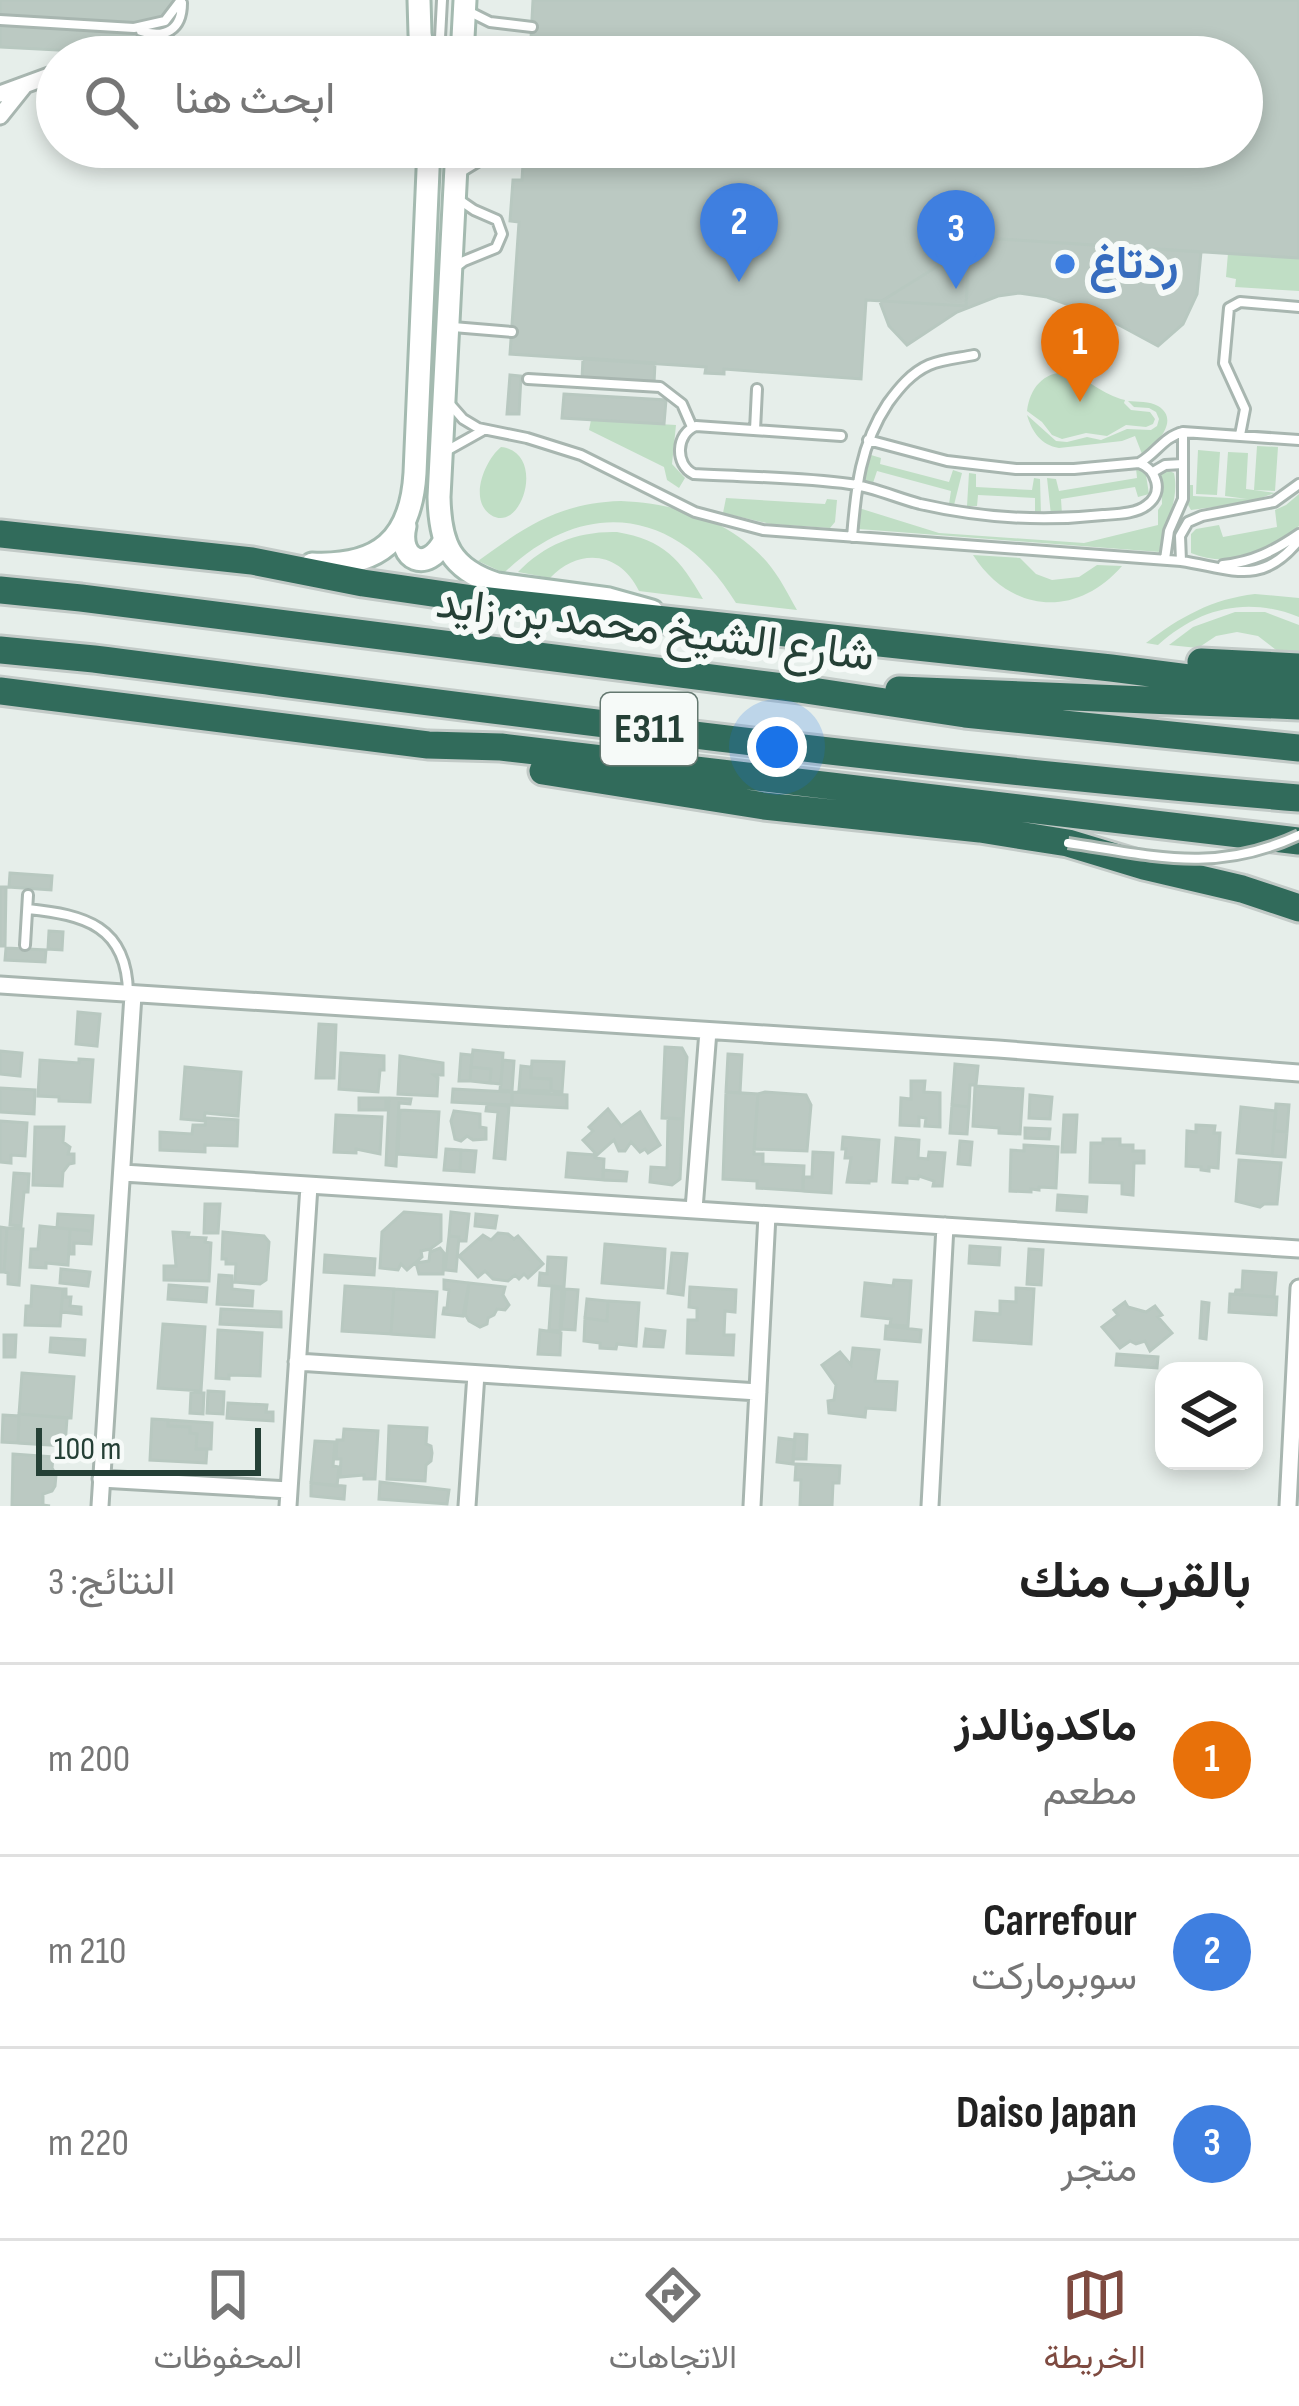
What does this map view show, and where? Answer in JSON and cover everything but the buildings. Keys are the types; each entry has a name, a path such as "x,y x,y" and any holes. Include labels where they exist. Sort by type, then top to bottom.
{"highway":[{"path":"5,533 252,561 363,584 480,600 1299,692"},
{"name":"شارع الشيخ محمد بن زايد","path":"0,590 799,689 965,715 1299,748"},
{"name":"E311","path":"0,650 760,743 1299,798"},
{"path":"1111,668 1157,660 1299,667"},
{"path":"799,689 1299,706"},
{"path":"0,692 428,746 501,747 1299,838"},
{"path":"0,705 86,704"},
{"path":"428,746 500,764 764,806 1068,843 1299,908"}],"street":[{"path":"419,0 420,36"},
{"path":"463,36 465,3"},
{"path":"0,94 36,81"},
{"path":"0,116 26,85"},
{"path":"428,168 414,491 402,543 409,555 422,560 434,556 444,541"},
{"path":"456,168 442,457 440,527 444,541 452,556 480,579 626,602 675,621"},
{"path":"252,561 333,565 354,561 390,542 405,526"},
{"path":"0,985 1299,1073"},
{"path":"100,1506 130,995"},
{"path":"694,1209 708,1031"},
{"path":"123,1173 1299,1250"},
{"path":"101,1479 288,1498 309,1186"},
{"path":"752,1506 767,1215"},
{"path":"930,1506 945,1226"},
{"path":"1288,1506 1299,1288"},
{"path":"297,1362 758,1392"},
{"path":"467,1506 476,1374"}],"lane":[{"path":"0,20 134,28 159,35 172,30 181,19 182,0"},
{"path":"440,36 442,0"},
{"path":"465,3 476,17 532,27"},
{"path":"451,272 464,260 496,248 502,234 497,220 466,206 455,185 466,168"},
{"path":"1240,435 1245,409 1224,363 1229,308 1240,302 1299,307"},
{"path":"448,327 512,332"},
{"path":"852,537 856,484 868,440 895,395 916,373 937,362 974,355"},
{"path":"528,379 660,387 682,404 692,427"},
{"path":"755,430 757,389"},
{"path":"445,397 464,419 483,430 581,455 718,519 786,534 1181,561 1259,571 1279,561 1299,537"},
{"path":"841,436 692,427 681,439 681,464 690,473 856,484 961,512 1047,519 1144,508 1157,488 1153,472 1139,463 1016,469 947,460 868,440"},
{"path":"442,457 483,430"},
{"path":"1165,560 1169,531 1181,506 1183,432"},
{"path":"1139,463 1167,438 1183,432 1299,440"},
{"path":"1153,472 1165,465 1183,464"},
{"path":"1181,561 1180,536 1193,519 1274,502 1299,484"},
{"path":"1181,506 1193,519"},
{"path":"1068,843 1181,860 1212,860 1299,838"},
{"path":"25,945 28,895"},
{"path":"28,909 65,913 107,935 123,956 130,995"}],"green space":[{"path":"1228,253 1299,258 1299,291 1235,287 1236,279 1226,277"},
{"path":"1067,372 1125,400 1131,410 1150,412 1153,424 1126,425 1107,436 1086,433 1062,439 1052,435 1027,411 1045,378"},
{"path":"1128,401 1155,404 1167,418 1159,439 1142,454 1135,436 1059,448 1047,444 1027,415 1056,441 1067,442 1087,437 1101,440 1127,429 1157,426 1156,412"},
{"path":"591,420 676,425 672,464 685,478 679,488 667,480 664,467 589,430"},
{"path":"1257,446 1278,447 1275,491 1254,490"},
{"path":"501,447 515,452 526,476 520,504 502,518 484,508 480,490 489,461"},
{"path":"1198,450 1220,452 1217,495 1196,494"},
{"path":"1228,452 1248,453 1246,489 1275,493 1246,503 1191,510 1188,485 1193,485 1193,496 1247,499 1225,496"},
{"path":"871,455 881,458 880,464 949,482 953,470 962,473 954,505 949,504 951,491 877,471 873,483 864,481"},
{"path":"1136,468 1146,475 1149,494 1138,497 1135,487 1061,499 1062,514 1051,515 1047,478 1056,479 1059,491 1137,478"},
{"path":"1165,469 1174,473 1175,493 1160,552 859,529 862,509 939,533 1084,543 1158,525"},
{"path":"969,473 976,474 976,487 1032,490 1034,478 1040,479 1041,514 1035,514 1035,498 978,495 977,506 967,506"},
{"path":"1299,494 1299,526 1276,544 1234,559 1191,553 1191,534 1196,529 1219,525 1223,537 1277,527 1275,510"},
{"path":"726,498 825,504 827,499 837,500 835,522 830,528 771,524 723,513"},
{"path":"621,501 681,510 736,535 767,562 797,610 736,603 713,571 687,547 659,531 629,523 598,523 566,531 504,573 478,561 544,519 579,506"},
{"path":"617,532 659,546 703,599 639,591 621,568 599,558 574,561 550,578 518,572 563,541"},
{"path":"973,555 1020,558 1036,574 1052,580 1079,577 1097,565 1122,566 1085,595 1044,602 1005,589"},
{"path":"1255,594 1299,598 1299,617 1261,607 1224,609 1190,622 1158,645 1146,643 1197,611"},
{"path":"1235,612 1265,612 1299,625 1299,653 1280,653 1258,636 1237,632 1216,636 1198,648 1169,645 1193,627"}],"place":[{"name":"ردتاغ","path":"1065,264"},
{"name":"Carrefour","path":"739,282"},
{"name":"Daiso Japan","path":"956,289"},
{"name":"ماكدونالدز","path":"1080,402"}]}
